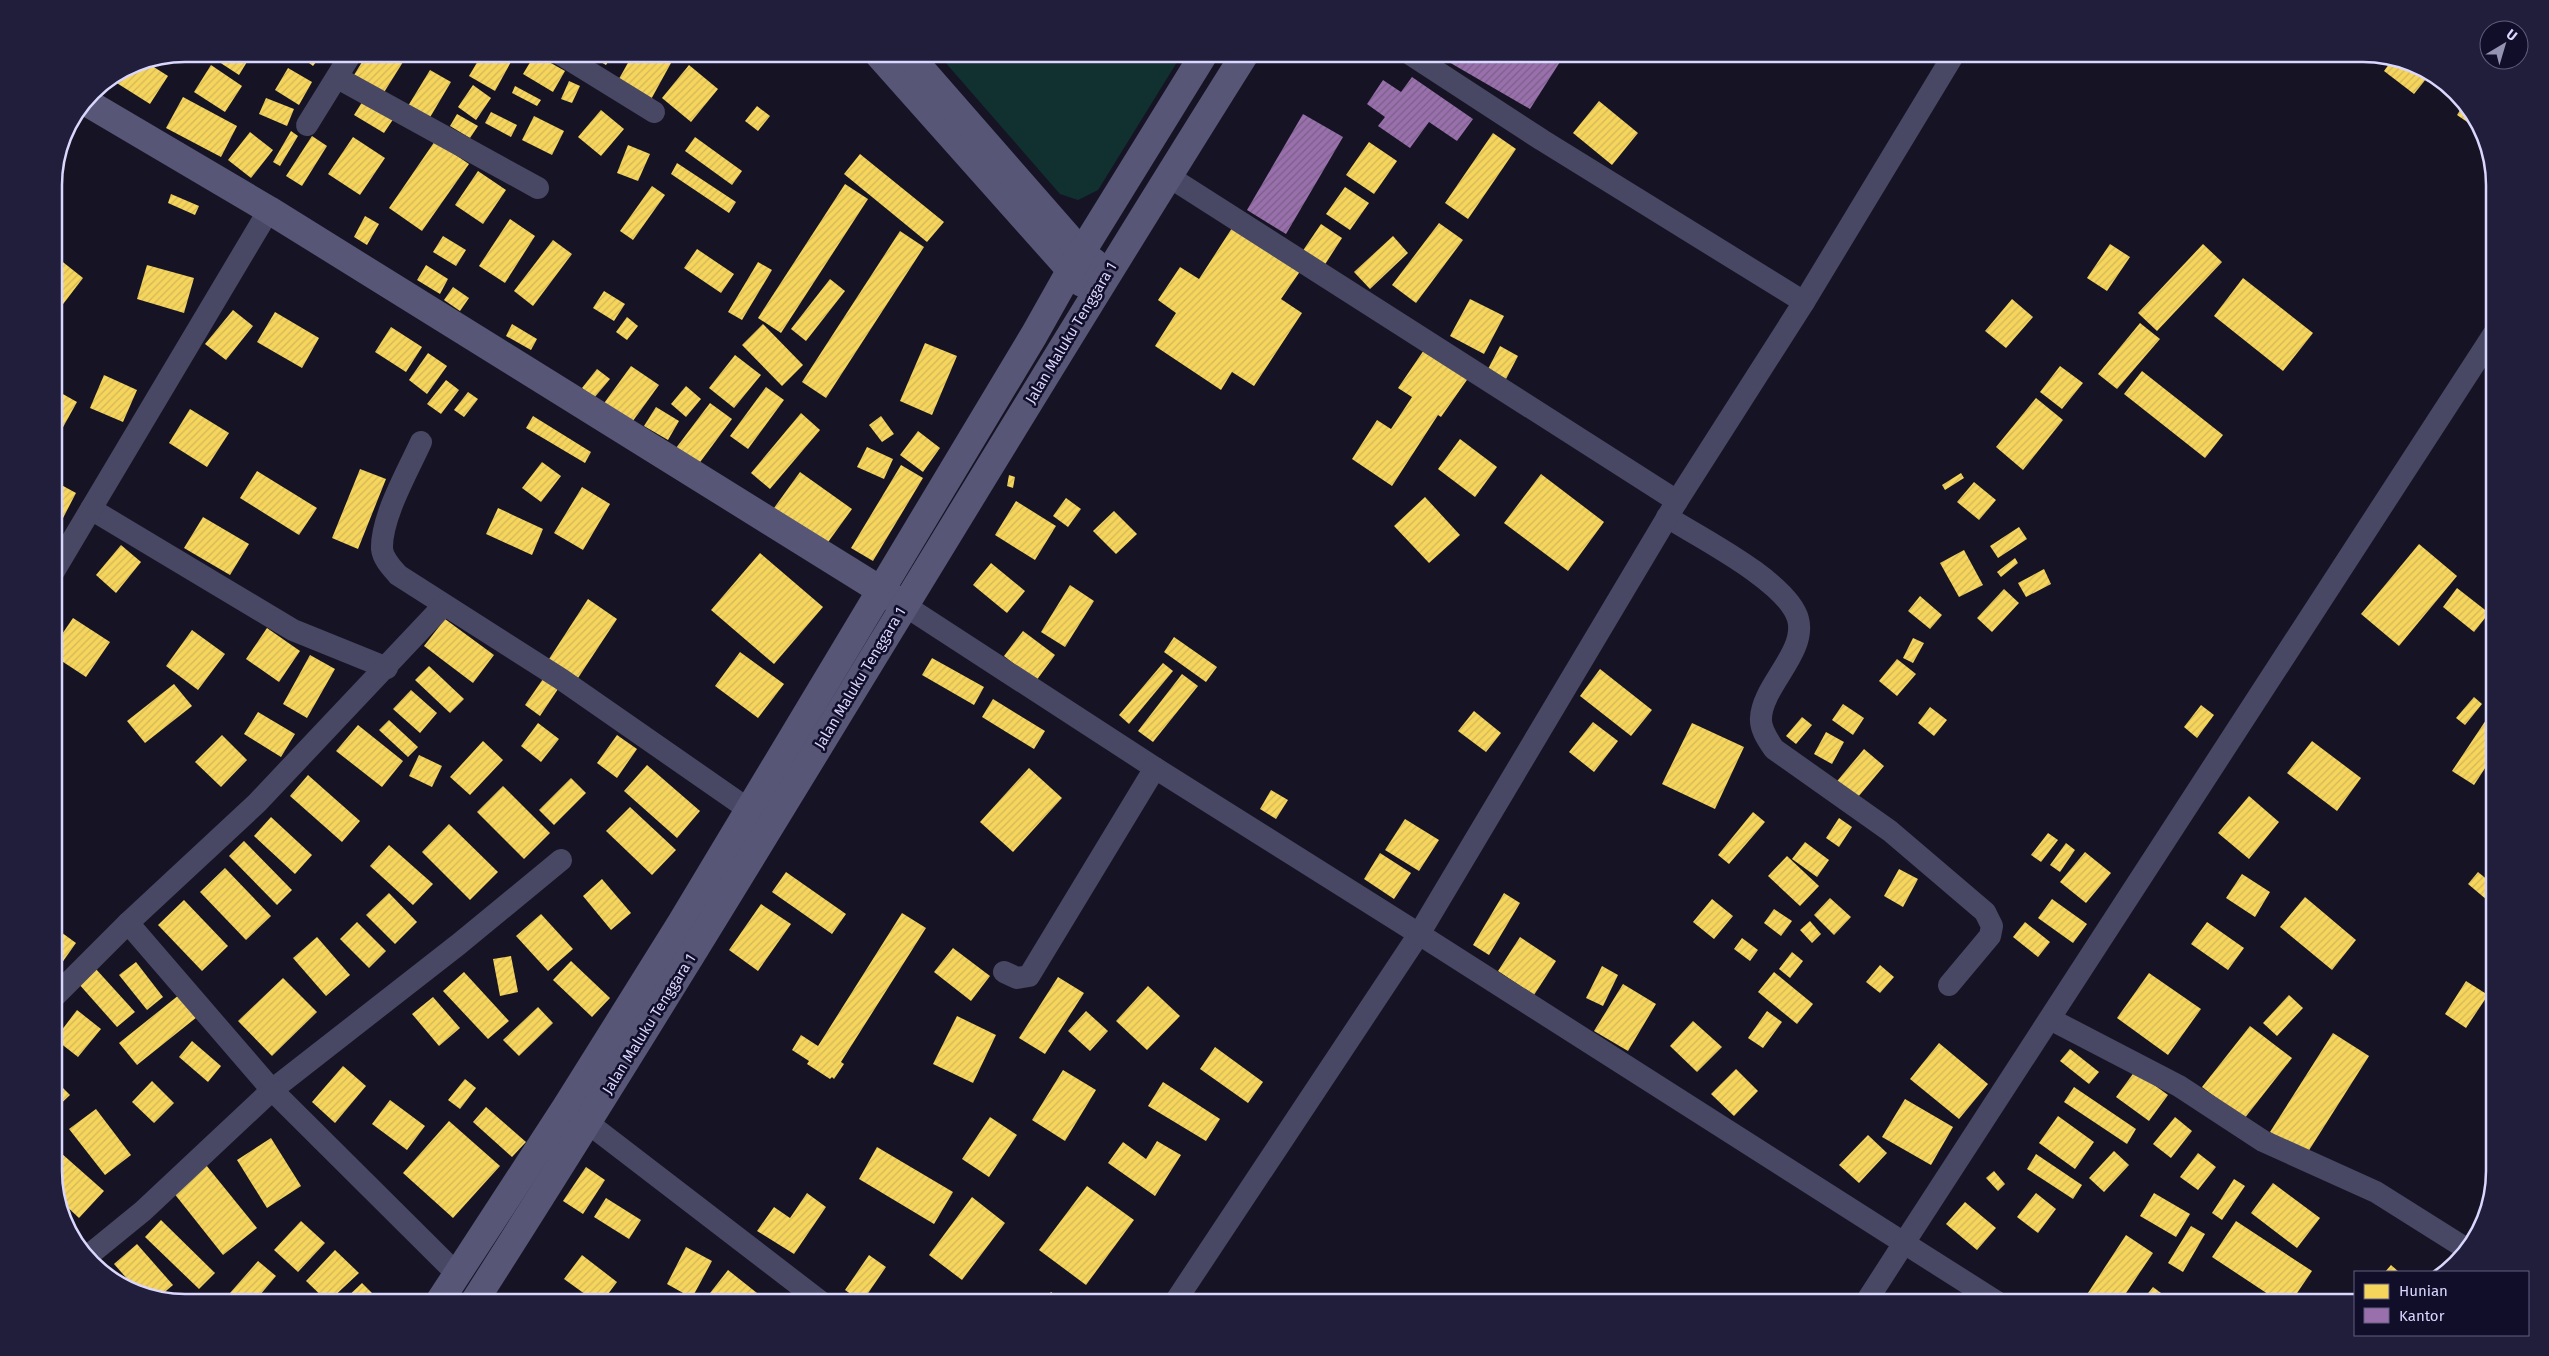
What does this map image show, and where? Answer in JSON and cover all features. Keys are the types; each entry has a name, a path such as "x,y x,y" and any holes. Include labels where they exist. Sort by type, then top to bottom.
{"main road":[{"path":"886,63 1076,262 1100,284"},
{"path":"915,63 1076,262"},
{"name":"Jalan Maluku Tenggara 1","path":"479,1294 588,1123 772,826 1034,335 1076,262 1199,63"},
{"name":"Jalan Maluku Tenggara 1","path":"444,1294 577,1090 681,923 748,810 893,597 1037,391 1100,284 1240,63"},
{"path":"93,106 268,210 893,597"}],"street":[{"path":"1423,62 1542,140 1804,302"},
{"path":"1180,1294 1419,934 1672,509 1804,302 1949,62"},
{"path":"307,124 346,63"},
{"path":"574,63 654,112"},
{"path":"338,78 538,188"},
{"path":"1168,176 1672,509 1755,571 1789,604 1798,620 1797,639 1768,696 1761,718 1764,732 1774,749 1890,831 1985,912 1992,926 1990,936 1949,986"},
{"path":"63,556 268,210"},
{"path":"1871,1294 2486,346"},
{"path":"421,442 386,524 382,549 388,564 398,575 561,679 748,810"},
{"path":"91,509 294,630 387,668"},
{"path":"893,597 1155,768 1984,1294"},
{"path":"63,988 128,923 257,803 444,606"},
{"path":"1004,972 1018,978 1029,976 1103,857 1155,768"},
{"path":"94,1253 143,1211 272,1090 459,944 560,860"},
{"path":"128,923 272,1090 457,1274"},
{"path":"2050,1019 2179,1086 2263,1142 2376,1192 2461,1245"},
{"path":"588,1123 811,1294"}],"green space":[{"path":"946,63 1177,63 1098,190 1078,200 1060,194"}],"building: Hunian":[{"path":"221,63 246,63 239,75"},
{"path":"361,63 402,63 383,94 354,75"},
{"path":"477,63 510,63 495,91 469,76"},
{"path":"530,63 551,63 565,71 553,92 523,74"},
{"path":"628,63 671,63 649,103 616,84"},
{"path":"211,65 242,86 225,112 194,92"},
{"path":"689,65 718,89 691,122 662,98"},
{"path":"2388,66 2395,67 2426,79 2414,94 2384,71"},
{"path":"154,67 168,76 150,104 117,83 138,72"},
{"path":"288,68 312,82 299,105 275,90"},
{"path":"430,70 451,82 429,119 408,106"},
{"path":"569,81 580,86 572,103 561,99"},
{"path":"473,85 491,98 476,120 458,107"},
{"path":"515,86 541,100 537,106 512,93"},
{"path":"183,97 237,126 221,157 166,128"},
{"path":"266,98 294,109 287,126 259,114"},
{"path":"364,99 394,118 384,133 354,115"},
{"path":"1599,101 1638,133 1612,165 1573,133"},
{"path":"757,106 770,116 758,131 745,121"},
{"path":"601,110 624,129 601,156 578,137"},
{"path":"2460,110 2470,124 2457,115"},
{"path":"491,112 517,125 511,137 485,123"},
{"path":"457,114 478,126 470,138 450,126"},
{"path":"534,116 564,131 552,155 522,140"},
{"path":"291,131 298,136 280,166 273,162"},
{"path":"250,132 273,150 251,178 228,160"},
{"path":"1493,133 1516,149 1468,219 1445,203"},
{"path":"312,136 327,146 302,186 286,176"},
{"path":"353,137 385,158 360,195 328,174"},
{"path":"695,137 742,171 732,185 685,151"},
{"path":"435,141 469,164 422,231 389,208"},
{"path":"1369,142 1397,161 1374,194 1346,175"},
{"path":"628,145 650,154 638,181 617,173"},
{"path":"860,154 944,222 927,242 844,174"},
{"path":"677,163 736,202 729,213 671,174"},
{"path":"478,171 506,190 483,224 455,205"},
{"path":"845,184 868,199 781,333 758,318"},
{"path":"652,186 665,195 633,240 620,231"},
{"path":"1345,187 1369,203 1350,230 1326,214"},
{"path":"171,194 199,206 195,215 168,203"},
{"path":"365,216 379,224 367,245 354,237"},
{"path":"510,219 535,236 505,283 479,266"},
{"path":"1439,223 1463,240 1416,303 1392,285"},
{"path":"1321,224 1342,238 1324,266 1302,252"},
{"path":"1234,225 1301,270 1281,299 1302,313 1254,386 1232,372 1221,390 1155,346 1176,313 1158,300 1180,267 1199,279"},
{"path":"900,231 924,247 826,398 802,382"},
{"path":"443,236 466,250 456,266 433,252"},
{"path":"1393,236 1408,253 1370,289 1354,272"},
{"path":"553,240 572,254 533,306 514,291"},
{"path":"2110,244 2130,257 2107,291 2087,278"},
{"path":"2203,244 2222,262 2157,331 2138,313"},
{"path":"697,249 734,274 721,293 684,268"},
{"path":"63,262 83,278 63,304"},
{"path":"758,262 772,270 742,320 728,312"},
{"path":"147,265 194,278 184,313 137,299"},
{"path":"426,265 448,279 440,294 417,280"},
{"path":"2243,278 2313,333 2283,371 2214,316"},
{"path":"830,279 845,291 806,341 791,329"},
{"path":"453,287 469,298 460,311 444,300"},
{"path":"604,291 625,304 614,321 593,308"},
{"path":"1470,299 1504,316 1484,354 1450,336"},
{"path":"2012,299 2033,317 2006,348 1985,331"},
{"path":"233,310 253,326 226,360 205,344"},
{"path":"275,312 319,338 302,368 257,342"},
{"path":"627,317 638,326 627,340 616,332"},
{"path":"2140,323 2160,339 2117,389 2098,374"},
{"path":"512,324 537,339 531,350 506,336"},
{"path":"763,324 803,365 782,386 742,345"},
{"path":"391,327 422,347 406,372 375,352"},
{"path":"925,343 957,356 932,415 900,401"},
{"path":"1500,346 1518,356 1506,379 1488,369"},
{"path":"1426,347 1469,377 1441,417 1438,415 1392,486 1352,459 1377,420 1391,429 1412,397 1398,388"},
{"path":"428,353 447,366 427,394 409,380"},
{"path":"735,355 761,375 734,408 709,388"},
{"path":"631,366 659,385 630,425 602,406"},
{"path":"2060,366 2083,383 2062,409 2040,392"},
{"path":"597,369 610,379 594,398 582,388"},
{"path":"2142,371 2223,435 2205,458 2124,394"},
{"path":"104,375 137,390 123,422 90,408"},
{"path":"446,380 459,390 441,414 427,404"},
{"path":"686,386 701,399 686,417 671,404"},
{"path":"766,387 784,400 748,449 730,436"},
{"path":"468,392 478,399 464,417 454,410"},
{"path":"63,394 77,402 63,427"},
{"path":"2036,398 2063,420 2023,470 1996,447"},
{"path":"710,403 732,419 698,465 676,448"},
{"path":"656,407 679,421 668,440 644,426"},
{"path":"190,409 229,433 207,467 169,443"},
{"path":"801,413 820,430 770,489 751,473"},
{"path":"533,416 591,452 585,463 526,428"},
{"path":"881,416 894,434 882,442 869,425"},
{"path":"918,431 940,448 923,472 900,455"},
{"path":"1460,439 1497,467 1475,497 1438,469"},
{"path":"867,447 893,459 884,479 857,467"},
{"path":"542,462 561,476 541,502 522,488"},
{"path":"901,465 923,478 873,561 851,548"},
{"path":"360,469 386,479 358,549 332,538"},
{"path":"257,471 317,508 299,535 240,498"},
{"path":"800,472 852,509 826,545 774,508"},
{"path":"1961,473 1964,478 1945,490 1942,485"},
{"path":"1541,474 1604,522 1568,571 1504,523"},
{"path":"1009,475 1015,477 1013,488 1007,486"},
{"path":"1974,482 1996,500 1979,520 1957,502"},
{"path":"63,486 76,493 63,518"},
{"path":"582,487 610,504 583,550 554,533"},
{"path":"1425,497 1460,535 1429,563 1394,526"},
{"path":"1066,498 1081,509 1068,527 1053,516"},
{"path":"1016,501 1056,526 1035,560 995,535"},
{"path":"498,508 543,529 532,555 486,534"},
{"path":"1114,511 1137,534 1116,554 1093,531"},
{"path":"203,517 249,544 230,575 184,548"},
{"path":"2019,527 2027,539 1998,558 1990,546"},
{"path":"2419,544 2457,576 2399,646 2361,614"},
{"path":"121,545 141,562 116,593 96,575"},
{"path":"1964,550 1983,585 1959,597 1940,563"},
{"path":"760,553 823,607 774,664 711,610"},
{"path":"2015,558 2018,563 2001,577 1997,572"},
{"path":"991,563 1025,591 1007,613 973,585"},
{"path":"2044,569 2051,584 2026,597 2018,583"},
{"path":"1070,585 1094,601 1065,647 1041,632"},
{"path":"2457,588 2486,611 2486,617 2474,632 2443,607"},
{"path":"2004,589 2019,603 1992,632 1977,618"},
{"path":"1920,596 1942,615 1930,629 1908,611"},
{"path":"588,599 617,619 578,678 549,659"},
{"path":"73,618 110,642 86,677 63,662 63,633"},
{"path":"445,619 494,655 473,683 424,646"},
{"path":"267,628 300,651 279,682 246,659"},
{"path":"192,630 225,654 198,690 166,666"},
{"path":"1023,631 1055,655 1036,681 1004,656"},
{"path":"1174,637 1217,667 1206,682 1164,652"},
{"path":"1913,638 1924,643 1913,663 1903,658"},
{"path":"740,652 784,684 758,718 715,686"},
{"path":"310,655 335,669 307,718 283,704"},
{"path":"932,658 984,687 974,705 922,675"},
{"path":"1897,659 1916,674 1897,696 1879,681"},
{"path":"1163,663 1173,671 1129,724 1119,715"},
{"path":"429,666 464,699 450,713 415,680"},
{"path":"1600,669 1652,710 1631,736 1580,696"},
{"path":"1182,674 1198,686 1153,742 1138,731"},
{"path":"543,679 558,689 540,716 525,705"},
{"path":"174,684 192,706 145,743 127,721"},
{"path":"411,690 437,713 420,733 393,709"},
{"path":"2474,697 2482,704 2465,725 2456,718"},
{"path":"993,699 1045,731 1034,749 982,717"},
{"path":"1843,704 1864,718 1853,735 1832,720"},
{"path":"2201,705 2214,715 2197,738 2184,727"},
{"path":"1930,707 1947,720 1934,736 1918,723"},
{"path":"1474,711 1501,733 1486,752 1458,731"},
{"path":"258,712 295,734 281,757 244,734"},
{"path":"1802,717 1812,725 1796,744 1786,736"},
{"path":"389,720 418,747 408,757 379,730"},
{"path":"2486,720 2486,767 2474,785 2452,771"},
{"path":"1593,722 1618,741 1594,772 1569,752"},
{"path":"538,723 559,739 541,762 521,746"},
{"path":"1692,723 1744,747 1715,809 1662,784"},
{"path":"358,725 403,761 382,787 336,751"},
{"path":"1826,732 1844,742 1832,764 1814,754"},
{"path":"222,735 247,760 221,787 195,762"},
{"path":"617,735 637,749 617,778 597,763"},
{"path":"483,741 503,760 470,795 450,777"},
{"path":"2312,741 2361,778 2337,811 2287,773"},
{"path":"1864,749 1884,766 1853,803 1833,786"},
{"path":"419,755 442,766 432,787 409,776"},
{"path":"647,765 700,811 677,838 624,791"},
{"path":"1029,768 1062,798 1013,852 980,822"},
{"path":"308,775 360,821 342,842 290,796"},
{"path":"571,778 586,793 554,825 539,810"},
{"path":"503,786 550,833 524,859 477,812"},
{"path":"1271,790 1288,800 1276,819 1260,809"},
{"path":"2249,796 2279,822 2249,859 2218,833"},
{"path":"630,807 676,850 652,875 606,831"},
{"path":"1753,812 1765,822 1729,864 1718,855"},
{"path":"271,817 312,855 295,874 254,836"},
{"path":"1839,818 1852,827 1839,847 1826,838"},
{"path":"1405,819 1439,840 1419,871 1385,850"},
{"path":"449,824 498,872 470,900 422,852"},
{"path":"2048,833 2058,840 2041,862 2031,855"},
{"path":"244,841 292,890 277,905 229,856"},
{"path":"1805,842 1829,860 1817,877 1792,859"},
{"path":"2066,843 2075,850 2060,872 2050,865"},
{"path":"389,845 433,884 413,905 370,866"},
{"path":"2085,852 2111,873 2086,903 2060,882"},
{"path":"1380,853 1411,873 1394,899 1364,879"},
{"path":"1787,856 1819,886 1800,906 1768,876"},
{"path":"225,868 271,916 246,940 200,892"},
{"path":"1899,869 1918,879 1903,907 1884,896"},
{"path":"786,872 846,914 832,934 772,892"},
{"path":"2478,872 2486,879 2486,899 2468,884"},
{"path":"2242,874 2270,892 2255,917 2226,898"},
{"path":"602,879 631,913 611,930 583,896"},
{"path":"389,893 417,922 395,944 366,915"},
{"path":"1504,893 1520,903 1489,955 1473,945"},
{"path":"2305,897 2356,940 2332,970 2280,927"},
{"path":"1830,898 1851,917 1834,935 1814,915"},
{"path":"1712,899 1733,916 1714,939 1693,922"},
{"path":"2052,899 2087,924 2073,943 2038,918"},
{"path":"184,900 228,946 202,971 158,925"},
{"path":"761,904 791,924 758,971 729,950"},
{"path":"1774,909 1792,921 1781,936 1764,923"},
{"path":"902,913 926,928 841,1062 844,1064 834,1079 832,1077 830,1079 807,1064 809,1061 792,1050 801,1035 818,1046"},
{"path":"541,914 573,949 548,971 516,936"},
{"path":"1810,921 1821,934 1812,943 1800,930"},
{"path":"357,922 386,951 369,968 340,939"},
{"path":"2025,922 2050,942 2038,957 2013,937"},
{"path":"2207,922 2244,948 2228,970 2191,944"},
{"path":"63,934 76,943 63,961"},
{"path":"317,937 350,975 326,996 293,958"},
{"path":"1520,937 1556,961 1534,995 1498,971"},
{"path":"1742,938 1758,950 1750,961 1734,949"},
{"path":"953,948 990,976 971,1001 934,972"},
{"path":"1792,952 1803,961 1790,978 1779,969"},
{"path":"511,956 518,992 500,996 493,959"},
{"path":"571,961 610,998 592,1017 553,980"},
{"path":"136,962 163,997 147,1010 119,975"},
{"path":"1880,965 1894,977 1880,993 1866,982"},
{"path":"1602,966 1618,975 1603,1006 1586,998"},
{"path":"95,968 135,1012 117,1027 78,983"},
{"path":"464,972 509,1021 488,1039 443,991"},
{"path":"1774,972 1813,1004 1797,1024 1758,992"},
{"path":"2149,973 2201,1009 2168,1055 2117,1018"},
{"path":"1058,977 1084,993 1045,1054 1019,1038"},
{"path":"283,978 317,1012 272,1056 238,1021"},
{"path":"2466,981 2486,994 2486,998 2466,1028 2445,1014"},
{"path":"1623,984 1656,1004 1628,1051 1594,1031"},
{"path":"1148,986 1180,1016 1147,1050 1116,1021"},
{"path":"179,995 197,1017 137,1065 119,1043"},
{"path":"2289,995 2303,1008 2277,1036 2263,1023"},
{"path":"433,997 460,1028 439,1046 412,1014"},
{"path":"538,1007 553,1023 519,1056 503,1040"},
{"path":"77,1010 101,1029 78,1057 63,1045 63,1028"},
{"path":"1086,1011 1108,1031 1090,1051 1068,1031"},
{"path":"1767,1011 1782,1022 1763,1048 1748,1038"},
{"path":"957,1016 996,1035 973,1083 933,1064"},
{"path":"1693,1021 1722,1047 1697,1072 1670,1046"},
{"path":"2250,1026 2292,1058 2244,1119 2202,1087"},
{"path":"2333,1033 2369,1056 2306,1155 2270,1132"},
{"path":"192,1041 221,1066 208,1082 179,1057"},
{"path":"1939,1043 1988,1084 1959,1119 1910,1079"},
{"path":"1215,1047 1263,1082 1248,1103 1200,1069"},
{"path":"2070,1049 2099,1072 2089,1084 2060,1061"},
{"path":"343,1066 366,1086 335,1123 312,1102"},
{"path":"1736,1069 1758,1091 1734,1116 1711,1094"},
{"path":"1063,1070 1096,1090 1065,1141 1032,1120"},
{"path":"2135,1071 2168,1095 2149,1121 2116,1097"},
{"path":"465,1079 476,1088 460,1109 448,1100"},
{"path":"152,1081 174,1103 154,1123 132,1102"},
{"path":"1163,1082 1220,1119 1206,1141 1148,1106"},
{"path":"2074,1087 2136,1129 2127,1144 2064,1102"},
{"path":"63,1088 70,1095 63,1102"},
{"path":"1905,1099 1953,1127 1931,1165 1882,1137"},
{"path":"390,1100 425,1126 407,1150 372,1124"},
{"path":"486,1107 526,1142 512,1157 473,1122"},
{"path":"96,1109 131,1155 105,1175 69,1129"},
{"path":"2058,1116 2094,1142 2075,1169 2039,1143"},
{"path":"990,1117 1017,1135 989,1177 962,1159"},
{"path":"2175,1117 2192,1131 2171,1158 2153,1144"},
{"path":"449,1121 500,1166 453,1218 403,1173"},
{"path":"1868,1135 1887,1153 1859,1183 1839,1165"},
{"path":"271,1138 301,1186 267,1208 237,1160"},
{"path":"1157,1141 1181,1155 1155,1196 1108,1163 1123,1142 1146,1159"},
{"path":"877,1147 953,1192 934,1224 859,1179"},
{"path":"2114,1151 2129,1165 2104,1192 2089,1178"},
{"path":"2198,1153 2216,1167 2198,1190 2180,1177"},
{"path":"2036,1154 2082,1185 2073,1199 2027,1169"},
{"path":"63,1155 104,1191 79,1218 69,1208 63,1178"},
{"path":"206,1165 257,1228 223,1255 173,1192"},
{"path":"586,1167 605,1180 583,1214 563,1201"},
{"path":"1994,1171 2005,1184 1998,1191 1986,1178"},
{"path":"2234,1179 2245,1186 2222,1220 2212,1213"},
{"path":"2273,1183 2320,1218 2297,1248 2251,1213"},
{"path":"1087,1186 1134,1220 1086,1285 1039,1250"},
{"path":"807,1193 826,1207 794,1254 757,1231 774,1207 790,1218"},
{"path":"2036,1193 2056,1209 2038,1233 2017,1217"},
{"path":"2154,1193 2190,1214 2176,1237 2140,1216"},
{"path":"972,1197 1005,1223 962,1280 929,1255"},
{"path":"606,1198 641,1220 629,1239 594,1217"},
{"path":"1965,1202 1996,1228 1977,1250 1946,1224"},
{"path":"161,1220 215,1273 199,1289 145,1237"},
{"path":"301,1221 325,1243 298,1272 274,1250"},
{"path":"2236,1221 2312,1271 2296,1294 2268,1294 2212,1257"},
{"path":"2191,1226 2205,1234 2183,1272 2168,1263"},
{"path":"2126,1235 2153,1253 2125,1294 2087,1294"},
{"path":"137,1244 173,1285 166,1291 138,1284 127,1279 114,1264"},
{"path":"686,1247 712,1261 694,1294 685,1294 667,1284"},
{"path":"335,1250 359,1273 337,1294 320,1294 306,1281"},
{"path":"582,1255 617,1282 608,1294 585,1294 564,1279"},
{"path":"869,1255 886,1267 867,1294 851,1294 845,1290"},
{"path":"258,1261 276,1276 261,1294 230,1293"},
{"path":"2391,1265 2398,1271 2386,1271"},
{"path":"728,1270 757,1293 756,1294 709,1294"},
{"path":"362,1283 373,1294 350,1294"},
{"path":"2153,1287 2162,1294 2147,1294"}],"building: Kantor":[{"path":"1450,62 1560,62 1530,109"},
{"path":"1412,77 1473,119 1457,141 1429,122 1410,148 1378,126 1385,117 1367,104 1383,80 1401,92"},
{"path":"1303,114 1343,137 1286,234 1247,210"}]}
